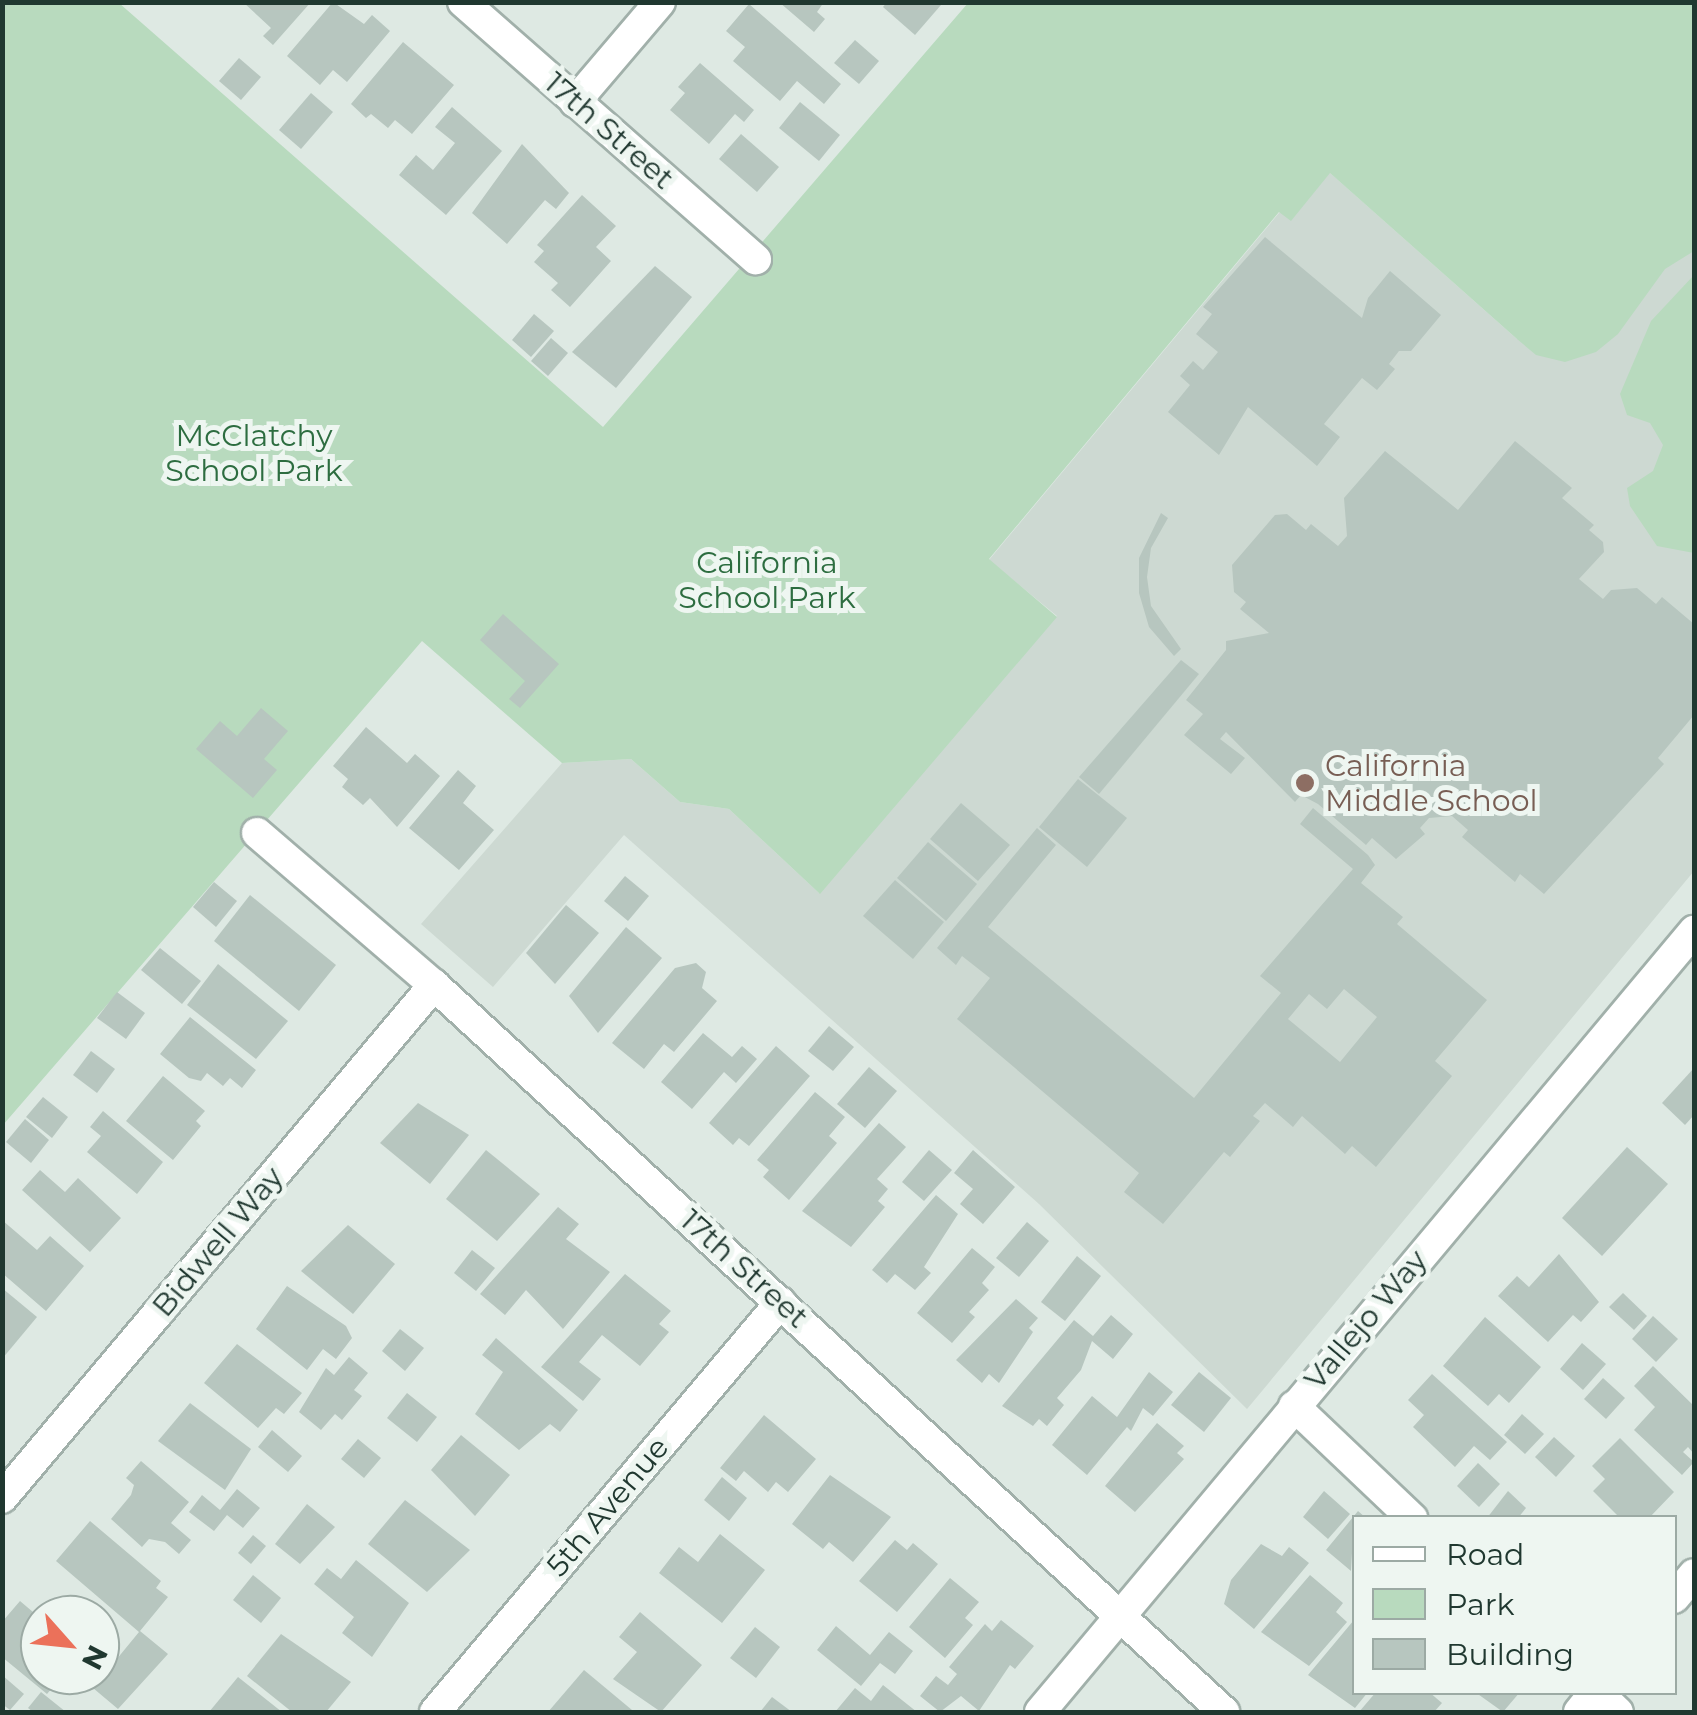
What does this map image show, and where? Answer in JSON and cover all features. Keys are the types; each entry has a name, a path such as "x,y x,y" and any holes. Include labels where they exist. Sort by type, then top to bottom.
{"street":[{"name":"17th Street","path":"463,2 756,259"},
{"path":"575,102 660,2"},
{"name":"17th Street","path":"257,832 434,986 1224,1712"},
{"name":"Vallejo Way","path":"1040,1712 1294,1406 1692,941"},
{"name":"Bidwell Way","path":"2,1498 434,986"},
{"name":"5th Avenue","path":"434,1712 780,1302"},
{"path":"1294,1406 1409,1515"},
{"path":"1677,1594 1694,1574"},
{"path":"1599,1695 1618,1712"}],"shaded area":[{"name":"California Middle School","path":"1694,128 1694,871 1247,1409 1039,1204 624,835 493,987 421,924 562,763 631,759 680,802 729,809 819,893 1057,616 989,560 1320,164 1517,339"}],"green space":[{"path":"3,3 119,3 603,427 968,3 1694,3 1694,251 1665,269 1618,334 1596,352 1565,362 1536,355 1330,173 1291,221 1279,212 989,559 1057,617 820,894 729,809 680,802 631,759 562,763 422,641 3,1125"},
{"path":"1694,275 1694,553 1657,546 1630,506 1627,488 1653,471 1663,445 1650,423 1627,415 1620,394 1651,321"}],"building":[{"path":"243,2 311,2 273,45 263,36 271,28"},
{"path":"333,2 364,24 372,15 390,31 347,82 333,70 320,85 287,56"},
{"path":"779,2 824,2 817,12 825,19 814,32"},
{"path":"887,2 941,5 915,35 883,7"},
{"path":"749,4 841,84 824,104 797,81 780,101 733,61 745,47 726,31"},
{"path":"855,40 879,61 859,84 834,63"},
{"path":"403,42 454,85 412,134 395,120 388,128 371,114 366,118 351,104"},
{"path":"239,58 261,77 241,100 219,81"},
{"path":"700,63 754,110 744,122 735,114 709,144 670,110 685,93 678,87"},
{"path":"311,93 333,112 301,149 279,130"},
{"path":"800,102 840,135 819,161 779,128"},
{"path":"452,107 502,151 446,215 399,175 416,155 433,170 455,143 435,127"},
{"path":"741,134 779,167 757,192 719,159"},
{"path":"522,144 569,193 556,209 545,200 507,244 472,213"},
{"path":"582,195 616,226 596,247 611,261 570,307 551,290 558,283 534,262 544,251 537,245"},
{"path":"1265,237 1362,318 1368,298 1390,271 1441,315 1411,351 1399,351 1389,364 1395,369 1377,390 1362,378 1324,424 1340,437 1317,466 1248,407 1219,455 1168,412 1190,385 1180,376 1193,361 1203,370 1218,352 1196,334 1212,314 1203,307"},
{"path":"655,266 692,297 616,388 572,352"},
{"path":"534,314 554,331 531,357 512,340"},
{"path":"551,338 568,353 548,376 531,361"},
{"path":"1515,441 1572,488 1562,498 1594,525 1589,530 1603,542 1604,552 1579,579 1603,599 1611,590 1637,588 1656,604 1662,597 1694,624 1694,715 1658,758 1664,764 1544,894 1520,874 1515,882 1462,837 1468,830 1452,816 1429,818 1420,828 1425,834 1396,859 1372,838 1366,845 1318,804 1301,795 1295,802 1226,732 1220,739 1245,758 1231,774 1184,735 1203,714 1186,700 1226,650 1226,641 1269,633 1240,609 1246,602 1234,592 1232,565 1275,515 1287,514 1306,530 1311,524 1338,546 1347,536 1344,498 1385,451 1458,510"},
{"path":"1161,513 1168,518 1151,548 1147,577 1151,606 1181,649 1174,656 1149,627 1139,593 1139,558"},
{"path":"503,614 559,664 520,708 509,699 525,681 480,640"},
{"path":"1181,660 1199,674 1099,794 1079,777"},
{"path":"261,708 288,731 264,759 277,770 253,798 196,749 220,721 237,736"},
{"path":"366,727 407,763 415,754 440,776 397,827 370,798 363,805 342,787 348,779 333,766"},
{"path":"458,770 476,786 463,803 494,830 459,870 409,828"},
{"path":"1078,779 1127,818 1087,867 1039,827"},
{"path":"961,803 1010,845 978,881 930,839"},
{"path":"1313,808 1368,855 1375,865 1361,883 1403,917 1397,924 1487,1000 1435,1061 1452,1076 1376,1167 1352,1146 1345,1154 1302,1116 1293,1127 1265,1103 1253,1116 1260,1121 1230,1157 1224,1152 1163,1224 1124,1192 1139,1173 957,1019 990,978 962,956 956,965 937,948 1037,828 1056,845 988,927 1194,1098 1281,993 1260,976 1353,869 1300,824","holes":["1344,989 1377,1017 1340,1062 1288,1019 1309,994 1327,1009"]},
{"path":"928,842 977,884 946,921 897,878"},
{"path":"625,876 649,896 628,921 604,901"},
{"path":"895,880 944,922 913,959 863,916"},
{"path":"214,882 237,901 216,927 193,907"},
{"path":"250,895 336,965 299,1011 214,941"},
{"path":"566,905 599,933 555,984 526,953"},
{"path":"626,927 662,958 598,1033 569,996"},
{"path":"160,948 201,981 182,1004 141,970"},
{"path":"696,963 706,972 702,988 717,1001 674,1052 664,1044 644,1069 612,1043 675,968"},
{"path":"218,964 288,1021 256,1059 187,1005"},
{"path":"117,992 145,1013 126,1039 97,1018"},
{"path":"190,1017 256,1070 242,1088 230,1078 223,1086 207,1073 201,1081 189,1078 160,1054"},
{"path":"829,1026 854,1047 833,1071 808,1051"},
{"path":"703,1033 732,1057 742,1046 757,1059 736,1083 724,1072 692,1109 661,1082"},
{"path":"776,1046 810,1076 749,1146 739,1138 733,1145 709,1123"},
{"path":"91,1051 115,1069 97,1093 73,1075"},
{"path":"869,1067 897,1091 865,1128 837,1104"},
{"path":"1694,1068 1694,1115 1685,1125 1662,1103"},
{"path":"163,1076 205,1111 196,1121 201,1126 173,1160 126,1121"},
{"path":"815,1092 845,1117 829,1136 837,1143 789,1200 763,1177 769,1170 757,1160"},
{"path":"43,1097 68,1117 52,1138 26,1117"},
{"path":"418,1103 469,1135 430,1184 380,1143"},
{"path":"103,1111 163,1162 137,1194 87,1152 101,1136 90,1127"},
{"path":"25,1119 49,1140 31,1163 6,1142"},
{"path":"879,1123 906,1147 877,1179 888,1189 878,1201 885,1207 851,1247 802,1211"},
{"path":"1627,1147 1668,1184 1602,1256 1562,1218"},
{"path":"486,1150 540,1194 497,1241 446,1199"},
{"path":"929,1150 952,1170 924,1201 902,1182"},
{"path":"973,1150 1015,1187 983,1224 960,1204 973,1189 954,1173"},
{"path":"40,1170 65,1192 78,1178 121,1218 90,1252 22,1190"},
{"path":"936,1195 958,1214 924,1267 931,1273 915,1290 895,1274 887,1283 872,1270"},
{"path":"558,1207 579,1224 566,1239 610,1272 563,1329 526,1290 505,1315 480,1294"},
{"path":"2,1220 37,1250 50,1236 84,1266 46,1311 2,1273"},
{"path":"1027,1222 1049,1241 1019,1277 996,1258"},
{"path":"348,1225 395,1264 353,1314 301,1271"},
{"path":"972,1248 995,1267 982,1283 989,1290 969,1312 975,1317 952,1343 917,1313"},
{"path":"472,1250 495,1268 476,1291 454,1273"},
{"path":"1559,1254 1599,1302 1581,1322 1573,1315 1548,1342 1498,1296 1517,1276 1529,1287"},
{"path":"1077,1256 1101,1276 1065,1321 1041,1302"},
{"path":"625,1274 671,1311 659,1324 669,1332 640,1366 602,1335 579,1362 601,1379 583,1401 541,1367"},
{"path":"287,1286 346,1326 352,1338 336,1359 323,1349 307,1370 256,1329"},
{"path":"2,1288 37,1317 2,1359"},
{"path":"1623,1293 1647,1316 1634,1330 1609,1307"},
{"path":"1016,1299 1038,1318 1029,1328 1033,1332 999,1383 989,1374 982,1383 956,1360"},
{"path":"1111,1315 1133,1334 1113,1359 1092,1341 1081,1370 1057,1398 1064,1405 1047,1426 1039,1419 1033,1426 1002,1406 1074,1320 1093,1336"},
{"path":"1653,1316 1678,1339 1656,1362 1632,1339"},
{"path":"1485,1317 1541,1367 1509,1403 1499,1394 1488,1406 1443,1366"},
{"path":"400,1329 424,1348 405,1371 382,1351"},
{"path":"496,1338 578,1410 560,1432 550,1424 519,1450 475,1414 503,1372 482,1355"},
{"path":"1582,1343 1606,1364 1583,1390 1560,1369"},
{"path":"237,1344 302,1393 284,1414 276,1408 258,1428 204,1383"},
{"path":"349,1357 368,1373 354,1390 362,1396 342,1420 335,1414 321,1430 299,1412 326,1368 334,1375"},
{"path":"1653,1366 1694,1406 1694,1454 1688,1447 1683,1452 1694,1462 1682,1475 1634,1430 1655,1407 1634,1386"},
{"path":"1149,1372 1173,1392 1153,1416 1143,1408 1131,1431 1127,1427 1087,1475 1052,1445 1092,1396 1117,1417"},
{"path":"1199,1372 1231,1398 1204,1432 1171,1405"},
{"path":"1432,1374 1507,1442 1490,1460 1474,1446 1455,1467 1413,1427 1424,1415 1408,1400"},
{"path":"1603,1378 1625,1398 1606,1419 1584,1399"},
{"path":"407,1393 437,1417 417,1442 387,1418"},
{"path":"190,1403 251,1449 225,1490 158,1441"},
{"path":"1522,1414 1544,1434 1525,1454 1504,1435"},
{"path":"764,1415 816,1459 788,1492 776,1482 768,1492 744,1471 736,1481 720,1468"},
{"path":"1157,1423 1184,1446 1177,1453 1184,1459 1135,1512 1105,1486"},
{"path":"272,1430 302,1456 288,1472 258,1447"},
{"path":"461,1435 510,1475 475,1516 431,1470"},
{"path":"1554,1437 1575,1456 1556,1477 1535,1457"},
{"path":"1620,1438 1674,1492 1652,1515 1617,1515 1593,1491 1605,1479 1592,1466"},
{"path":"358,1439 381,1458 364,1478 341,1459"},
{"path":"141,1461 189,1502 171,1523 191,1540 179,1554 165,1542 149,1539 142,1547 111,1519 131,1495 134,1485 126,1478"},
{"path":"1478,1463 1500,1484 1479,1507 1457,1486"},
{"path":"830,1475 891,1517 853,1562 829,1542 823,1549 792,1524"},
{"path":"722,1477 747,1498 729,1521 704,1500"},
{"path":"237,1489 260,1508 243,1528 227,1515 214,1531 189,1512 202,1495 220,1510"},
{"path":"1324,1491 1350,1514 1328,1539 1303,1517"},
{"path":"1508,1491 1526,1508 1520,1515 1489,1515"},
{"path":"405,1500 470,1550 427,1592 368,1544"},
{"path":"307,1504 335,1527 300,1564 275,1544"},
{"path":"1352,1518 1351,1571 1326,1550"},
{"path":"90,1521 161,1581 156,1588 168,1597 140,1631 168,1654 118,1709 101,1695 120,1695 120,1655 139,1632 120,1616 120,1595 96,1595 56,1561"},
{"path":"720,1534 765,1570 722,1623 659,1573 679,1547 698,1562"},
{"path":"253,1535 266,1546 251,1564 238,1553"},
{"path":"895,1540 907,1550 913,1543 938,1564 897,1612 859,1581"},
{"path":"1261,1544 1282,1556 1289,1547 1309,1563 1254,1629 1224,1604 1231,1580"},
{"path":"356,1560 409,1603 372,1657 342,1633 354,1617 314,1584 327,1568 341,1579"},
{"path":"253,1575 281,1598 261,1623 233,1600"},
{"path":"1310,1575 1343,1603 1336,1612 1347,1622 1309,1666 1261,1632"},
{"path":"950,1578 979,1602 965,1618 973,1625 945,1658 909,1627"},
{"path":"20,1601 20,1672 2,1657 2,1622"},
{"path":"640,1612 702,1665 661,1712 613,1679 637,1652 619,1637"},
{"path":"1001,1620 1034,1646 1015,1669 1010,1665 979,1711 961,1696 940,1712 920,1696 936,1676 948,1685 957,1674 949,1667 985,1624 992,1631"},
{"path":"1352,1622 1352,1695 1366,1695 1355,1708 1308,1675"},
{"path":"836,1626 870,1655 889,1632 913,1651 895,1674 880,1663 861,1686 817,1650"},
{"path":"755,1627 780,1647 756,1678 730,1658"},
{"path":"281,1634 351,1682 326,1712 292,1712 247,1676"},
{"path":"584,1670 632,1710 548,1712"},
{"path":"2,1675 23,1695 10,1710 2,1704"},
{"path":"238,1677 282,1712 209,1712"},
{"path":"883,1685 917,1712 835,1712 855,1688 871,1701"},
{"path":"39,1695 45,1695 66,1712 33,1712 28,1708"},
{"path":"1373,1695 1433,1695 1442,1703 1434,1712 1359,1712"},
{"path":"1479,1695 1517,1695 1503,1712"},
{"path":"772,1697 792,1712 760,1712"}],"place":[{"name":"California Middle School","path":"1305,783"}],"park label":[{"name":"McClatchy School Park","path":"254,453"},
{"name":"California School Park","path":"767,580"}]}
